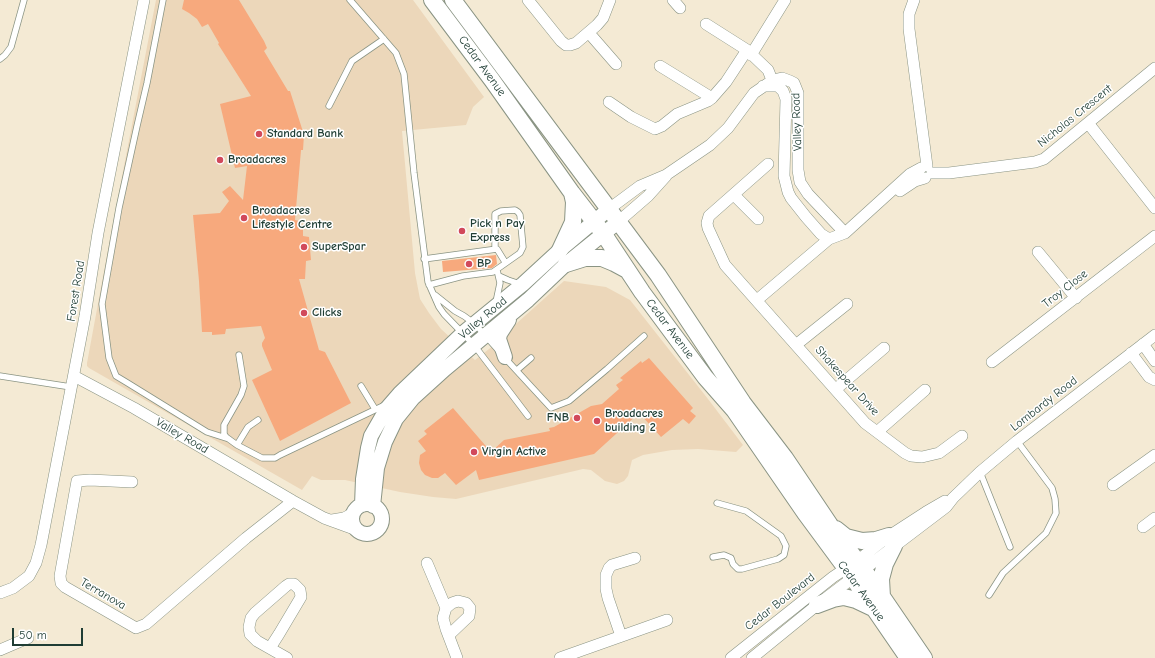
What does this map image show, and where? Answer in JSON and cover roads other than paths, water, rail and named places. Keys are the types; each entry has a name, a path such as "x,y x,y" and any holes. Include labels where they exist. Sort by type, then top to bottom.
{"main road":[{"name":"Cedar Avenue","path":"432,0 492,80 629,271 642,292 706,377 734,410 805,513 855,569"},
{"name":"Cedar Avenue","path":"453,0 658,275 743,403 785,458 830,525 855,569 878,603 908,658"},
{"path":"572,193 574,202 573,222 563,257 602,258 629,271"},
{"path":"817,605 833,599 844,597 862,602 878,603 881,579 891,541 862,541 846,537 830,525"},
{"name":"Cedar Avenue","path":"878,603 924,658"}],"street":[{"name":"Forest Road","path":"0,593 13,588 24,581 33,570 41,545 74,376 98,233 144,0"},
{"path":"528,0 561,41 566,45 576,43 589,33 603,18 610,0"},
{"path":"609,102 631,117 655,129 662,126 677,114 708,101 726,82 749,53 785,0"},
{"path":"757,300 829,239 845,233 910,174 926,171 909,29 909,14 914,0"},
{"path":"706,24 749,53 768,70 770,84"},
{"path":"589,33 616,64"},
{"path":"660,66 712,98"},
{"name":"Nicholas Crescent","path":"926,171 949,173 1035,162 1047,157 1155,68"},
{"name":"Valley Road","path":"613,216 640,186 666,175 710,145 722,134 754,92 770,84 782,78 794,84 798,92 798,161 785,160 787,103 781,88 770,84"},
{"path":"1088,123 1155,208"},
{"path":"785,160 785,185 790,198 821,234 829,239"},
{"path":"798,161 798,177 802,187 845,233"},
{"path":"758,219 734,195 768,164"},
{"name":"Valley Road","path":"399,405 413,380 464,333 523,284 563,257 613,216 648,196 666,175"},
{"name":"Shakespear Drive","path":"734,195 709,216 708,228 724,263 797,344 865,423 911,456 922,457 945,450 962,436"},
{"name":"Troy Close","path":"992,362 1155,236"},
{"path":"1038,252 1076,298"},
{"name":"Valley Road","path":"363,508 363,479 368,448 372,436 387,408 399,405 427,384 513,312 563,257"},
{"path":"797,344 847,304"},
{"path":"505,357 500,342 500,334 513,312"},
{"name":"Lombardy Road","path":"855,569 926,512 953,498 980,472 1017,441 1155,335"},
{"path":"1143,344 1155,361"},
{"path":"836,389 884,348"},
{"path":"1131,353 1149,377 1155,380"},
{"name":"Valley Road","path":"74,376 134,408 293,501 331,520 357,530"},
{"path":"877,432 925,390"},
{"path":"1113,485 1155,455"},
{"name":"Terranova","path":"132,482 90,480 77,481 60,576 61,583 65,587 136,628 146,624 246,538 293,501"},
{"path":"331,520 344,518 363,508 380,513 382,519 379,528 372,533 367,534 357,530 353,523 363,508"},
{"path":"1143,527 1155,518"},
{"path":"621,636 607,593 606,575 612,565 635,558"},
{"path":"427,563 446,608"},
{"path":"752,658 817,605 855,569"},
{"name":"Cedar Boulevard","path":"731,658 855,569"},
{"path":"270,648 301,597 300,590 294,584 289,584 286,586 266,603 255,614 249,623 250,634 257,641 287,658"},
{"path":"449,635 469,616 470,608 466,603 458,601 452,603 446,608 444,614 443,621 457,658"},
{"path":"560,658 667,620"},
{"path":"0,650 28,638"}],"lane":[{"path":"0,59 11,47 24,0"},
{"path":"163,0 147,83 136,126 119,208 102,304 108,358 116,376 207,432 229,440 262,458 275,458 375,409 399,405"},
{"path":"350,0 398,56 404,74 424,259 429,285 439,307 444,314 474,345 528,416"},
{"path":"329,106 352,61 384,39"},
{"path":"429,285 463,276 493,272 518,254 523,249 520,215 515,210 501,211 495,214 495,249"},
{"path":"424,259 495,249 499,250 505,262"},
{"path":"494,308 500,283 500,276 497,270"},
{"path":"500,276 523,284"},
{"path":"434,295 475,324 551,408 569,401 644,336"},
{"path":"229,440 224,434 224,425 241,395 244,386 239,355"},
{"path":"517,370 531,358"},
{"path":"0,376 71,387"},
{"path":"361,386 375,409"},
{"path":"237,445 248,427 258,420"},
{"path":"989,595 1003,573 1046,533 1056,513 1056,499 1052,488 1017,441"},
{"path":"980,472 1010,547"},
{"path":"713,557 724,555 731,558 733,564 738,569 742,569 778,559 784,555 786,546 781,536 746,511 718,503"}],"place":[{"name":"Standard Bank","path":"259,134"},
{"name":"Broadacres","path":"220,160"},
{"name":"Broadacres Lifestyle Centre","path":"244,218"},
{"name":"Pick n Pay Express","path":"462,231"},
{"name":"SuperSpar","path":"304,247"},
{"name":"BP","path":"469,264"},
{"name":"Clicks","path":"304,313"},
{"name":"FNB","path":"577,418"},
{"name":"Broadacres building 2","path":"597,421"},
{"name":"Virgin Active","path":"474,452"}]}
